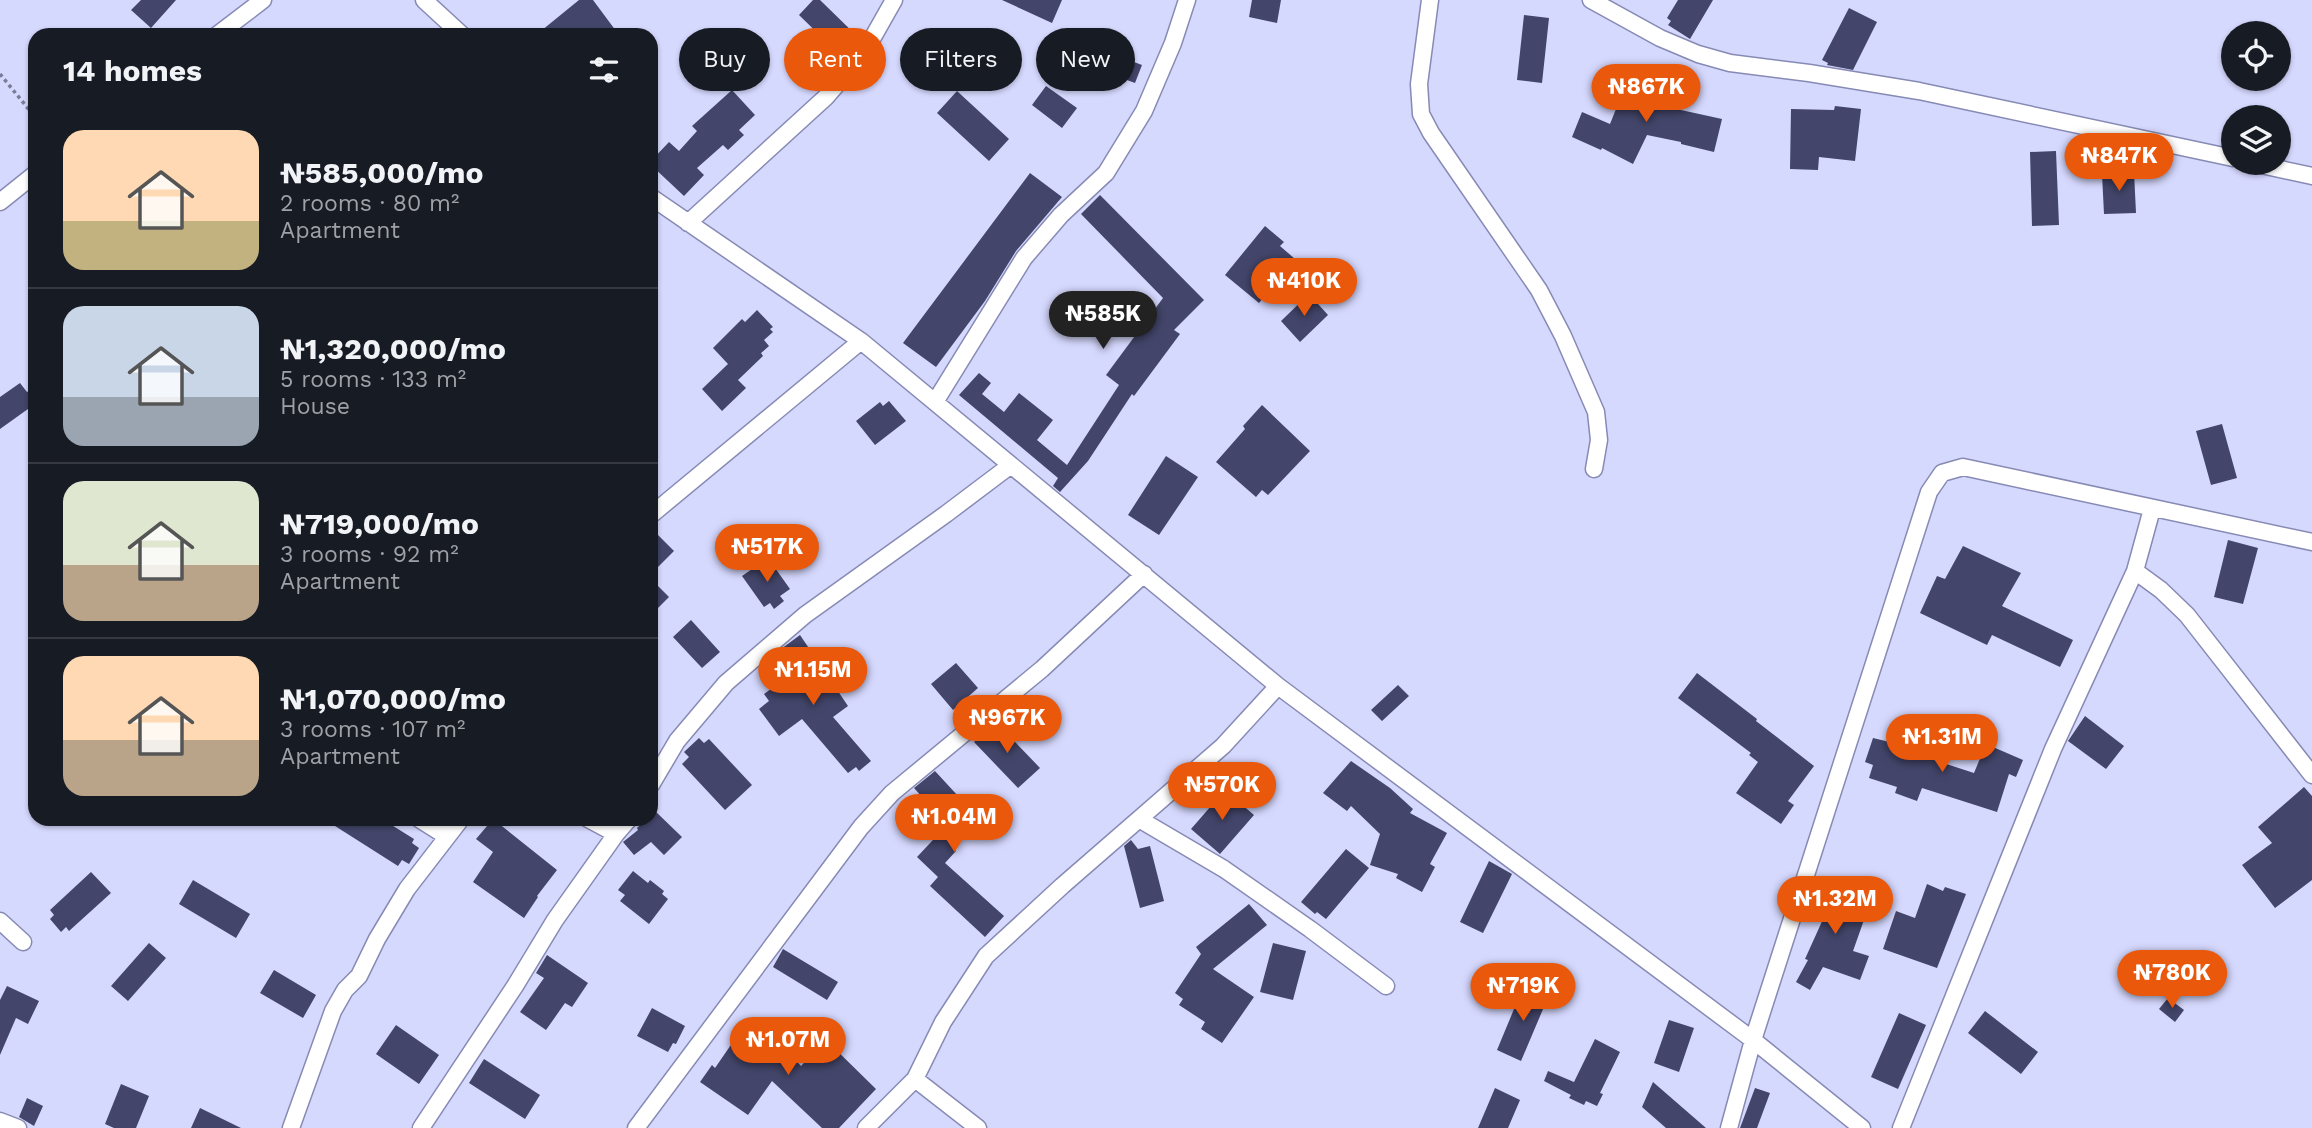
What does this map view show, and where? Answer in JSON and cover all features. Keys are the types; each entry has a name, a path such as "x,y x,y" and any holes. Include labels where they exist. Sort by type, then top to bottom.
{"street":[{"path":"226,28 263,0"},
{"path":"424,0 454,28"},
{"path":"688,223 826,97 864,53 894,0"},
{"path":"935,402 1024,258 1061,215 1106,173 1144,111 1173,43 1187,0"},
{"path":"1430,0 1419,85 1421,114 1431,133 1539,290 1563,336 1596,412 1599,440 1594,468"},
{"path":"1591,0 1660,38 1698,54 1730,63 1919,91 2221,155"},
{"path":"2291,171 2312,176"},
{"path":"0,202 28,180"},
{"path":"658,202 862,341 1278,686 1752,1040 1862,1128"},
{"path":"658,508 862,341"},
{"path":"658,773 677,741 736,674 805,615 1011,465"},
{"path":"1729,1128 1752,1040 1929,492 1942,473 1963,467 2312,542"},
{"path":"1901,1128 2053,749 2135,571 2152,509"},
{"path":"2135,571 2161,590 2187,615 2312,775"},
{"path":"636,1128 860,827 892,793 1042,669 1144,574"},
{"path":"866,1128 915,1079 943,1022 986,956 1223,746 1278,686"},
{"path":"1139,819 1234,877 1311,929 1386,986"},
{"path":"430,826 446,836"},
{"path":"290,1128 332,1011 345,990 359,976 377,939 407,889 455,826"},
{"path":"601,826 616,834"},
{"path":"421,1128 555,920 623,826"},
{"path":"0,921 23,942"},
{"path":"915,1079 978,1128"},
{"path":"0,1121 18,1128"}],"path":[{"path":"0,74 28,108"}],"building":[{"path":"141,0 176,0 151,28 131,10"},
{"path":"579,0 593,0 614,28 545,28"},
{"path":"813,0 820,0 849,28 812,28 799,15"},
{"path":"1002,0 1062,0 1052,23"},
{"path":"1252,0 1281,0 1277,23 1249,17"},
{"path":"1678,0 1713,0 1690,39 1668,25 1671,21 1667,18"},
{"path":"1849,8 1877,22 1853,70 1827,65 1828,63 1822,60"},
{"path":"1524,15 1549,18 1542,83 1517,80"},
{"path":"1135,62 1142,65 1135,83"},
{"path":"1635,64 1651,70 1640,101 1722,119 1714,152 1647,135 1633,164 1572,137 1582,112 1610,124 1620,99 1623,100"},
{"path":"731,91 755,115 739,130 744,135 728,150 723,145 697,168 704,175 684,196 658,172 658,154 669,142 679,151 697,131 692,126"},
{"path":"957,91 1009,139 989,161 937,113"},
{"path":"1042,91 1053,91 1077,108 1062,128 1032,105"},
{"path":"1835,106 1861,109 1855,161 1819,157 1818,170 1790,169 1791,109 1834,110"},
{"path":"2056,151 2059,225 2032,226 2030,152"},
{"path":"2134,172 2136,213 2104,214 2102,174"},
{"path":"1030,173 1062,197 1016,251 985,301 936,367 903,343"},
{"path":"1100,195 1204,300 1174,330 1180,334 1134,396 1132,394 1088,461 1060,492 1053,486 1058,478 959,395 979,373 991,383 982,394 1004,412 1019,393 1053,420 1037,440 1067,465 1119,385 1106,375 1163,298 1081,214"},
{"path":"1265,226 1284,242 1280,246 1295,259 1259,303 1225,275"},
{"path":"1309,294 1328,315 1300,342 1281,321"},
{"path":"757,310 773,327 770,329 773,332 764,340 769,346 761,353 763,356 738,380 746,388 722,411 702,389 728,364 713,348 742,319 745,322"},
{"path":"20,383 28,391 28,409 0,429 0,397"},
{"path":"889,401 906,421 875,445 856,421 880,402 883,406"},
{"path":"1262,405 1310,451 1268,495 1262,490 1256,497 1216,462"},
{"path":"2222,424 2237,478 2211,485 2196,431"},
{"path":"1166,456 1198,477 1159,535 1128,515"},
{"path":"658,535 674,551 658,567"},
{"path":"2228,540 2258,548 2243,604 2214,597"},
{"path":"1963,546 2021,573 2002,606 2073,640 2060,667 1992,635 1987,645 1920,613 1937,576 1945,579"},
{"path":"768,558 790,589 780,596 784,601 774,609 770,603 764,607 742,576"},
{"path":"658,586 669,597 658,608"},
{"path":"691,620 720,652 702,668 673,637"},
{"path":"800,635 848,706 833,717 871,761 859,771 856,767 848,773 802,719 779,736 759,709 769,701 764,694 775,686 780,693 801,678 781,649"},
{"path":"956,663 978,688 953,710 931,684"},
{"path":"1697,673 1814,766 1788,801 1794,805 1781,824 1736,793 1758,762 1749,755 1751,753 1678,698"},
{"path":"1398,685 1409,696 1382,721 1371,710"},
{"path":"2085,716 2124,746 2106,769 2068,741"},
{"path":"996,722 1040,768 1018,788 974,742"},
{"path":"699,738 704,743 709,739 752,785 725,810 682,764 689,757 684,752"},
{"path":"1873,738 1931,752 1931,759 1974,773 1986,744 2023,760 2016,777 2009,774 1997,812 1922,788 1917,801 1895,793 1897,787 1869,778 1873,765 1865,762"},
{"path":"1351,761 1390,788 1413,809 1410,813 1447,833 1430,864 1435,867 1422,892 1396,878 1398,874 1370,865 1380,834 1351,806 1347,811 1323,793"},
{"path":"935,771 982,822 953,848 956,851 945,863 1004,916 985,937 930,886 938,877 917,857 947,825 914,788"},
{"path":"2304,787 2312,796 2312,880 2275,908 2242,865 2272,843 2258,827"},
{"path":"1225,790 1254,815 1220,854 1191,829"},
{"path":"658,814 682,837 664,855 651,842 634,855 623,842 638,830 637,828 658,826"},
{"path":"335,826 393,826 414,839 412,843 419,848 409,864 402,860 398,866"},
{"path":"487,826 502,826 557,870 524,918 473,882 493,852 476,839"},
{"path":"1131,840 1138,849 1150,846 1164,901 1140,908 1124,846"},
{"path":"1346,849 1369,868 1326,919 1301,902"},
{"path":"1489,861 1512,874 1483,933 1460,922"},
{"path":"633,871 664,891 662,894 668,899 649,924 620,901 625,895 618,890"},
{"path":"91,872 111,893 69,931 66,927 61,932 50,919 54,915 50,910"},
{"path":"193,880 250,914 236,938 179,904"},
{"path":"1820,884 1870,903 1853,951 1869,956 1860,980 1823,967 1810,990 1796,982 1808,960 1805,959 1824,917 1807,911"},
{"path":"1927,884 1943,891 1945,887 1966,894 1937,968 1883,949 1896,911 1915,918"},
{"path":"1249,904 1267,925 1213,969 1254,997 1222,1043 1201,1029 1205,1022 1179,1005 1183,999 1175,993 1201,954 1196,947"},
{"path":"149,943 166,958 128,1001 111,986"},
{"path":"1273,943 1306,951 1293,1000 1260,992"},
{"path":"783,949 838,982 827,1000 773,967"},
{"path":"547,955 588,983 572,1007 565,1003 546,1030 520,1012 544,978 536,973"},
{"path":"274,970 316,995 303,1018 260,993"},
{"path":"1524,985 1549,995 1521,1061 1497,1050"},
{"path":"7,986 39,1001 28,1024 16,1018 0,1055 0,1000"},
{"path":"2168,998 2184,1010 2175,1022 2159,1009"},
{"path":"652,1008 685,1026 676,1044 673,1043 668,1052 637,1036"},
{"path":"1985,1011 2038,1052 2021,1074 1968,1033"},
{"path":"1899,1013 1926,1025 1898,1089 1871,1077"},
{"path":"755,1017 801,1066 826,1040 876,1089 839,1128 822,1128 772,1081 748,1115 700,1082 712,1065 715,1068 735,1039 733,1037"},
{"path":"1669,1020 1694,1028 1679,1072 1654,1063"},
{"path":"396,1025 439,1055 419,1084 376,1054"},
{"path":"1595,1039 1620,1052 1600,1093 1603,1094 1597,1106 1586,1101 1584,1105 1569,1098 1571,1095 1544,1081 1548,1071 1574,1082"},
{"path":"484,1059 540,1095 525,1119 469,1083"},
{"path":"1653,1082 1706,1128 1666,1128 1642,1107"},
{"path":"121,1084 149,1096 136,1128 114,1128 105,1124"},
{"path":"1495,1088 1520,1100 1508,1128 1478,1128"},
{"path":"1755,1088 1770,1093 1757,1128 1740,1128"},
{"path":"27,1098 43,1106 34,1126 19,1117"},
{"path":"200,1108 241,1128 191,1128"}]}
